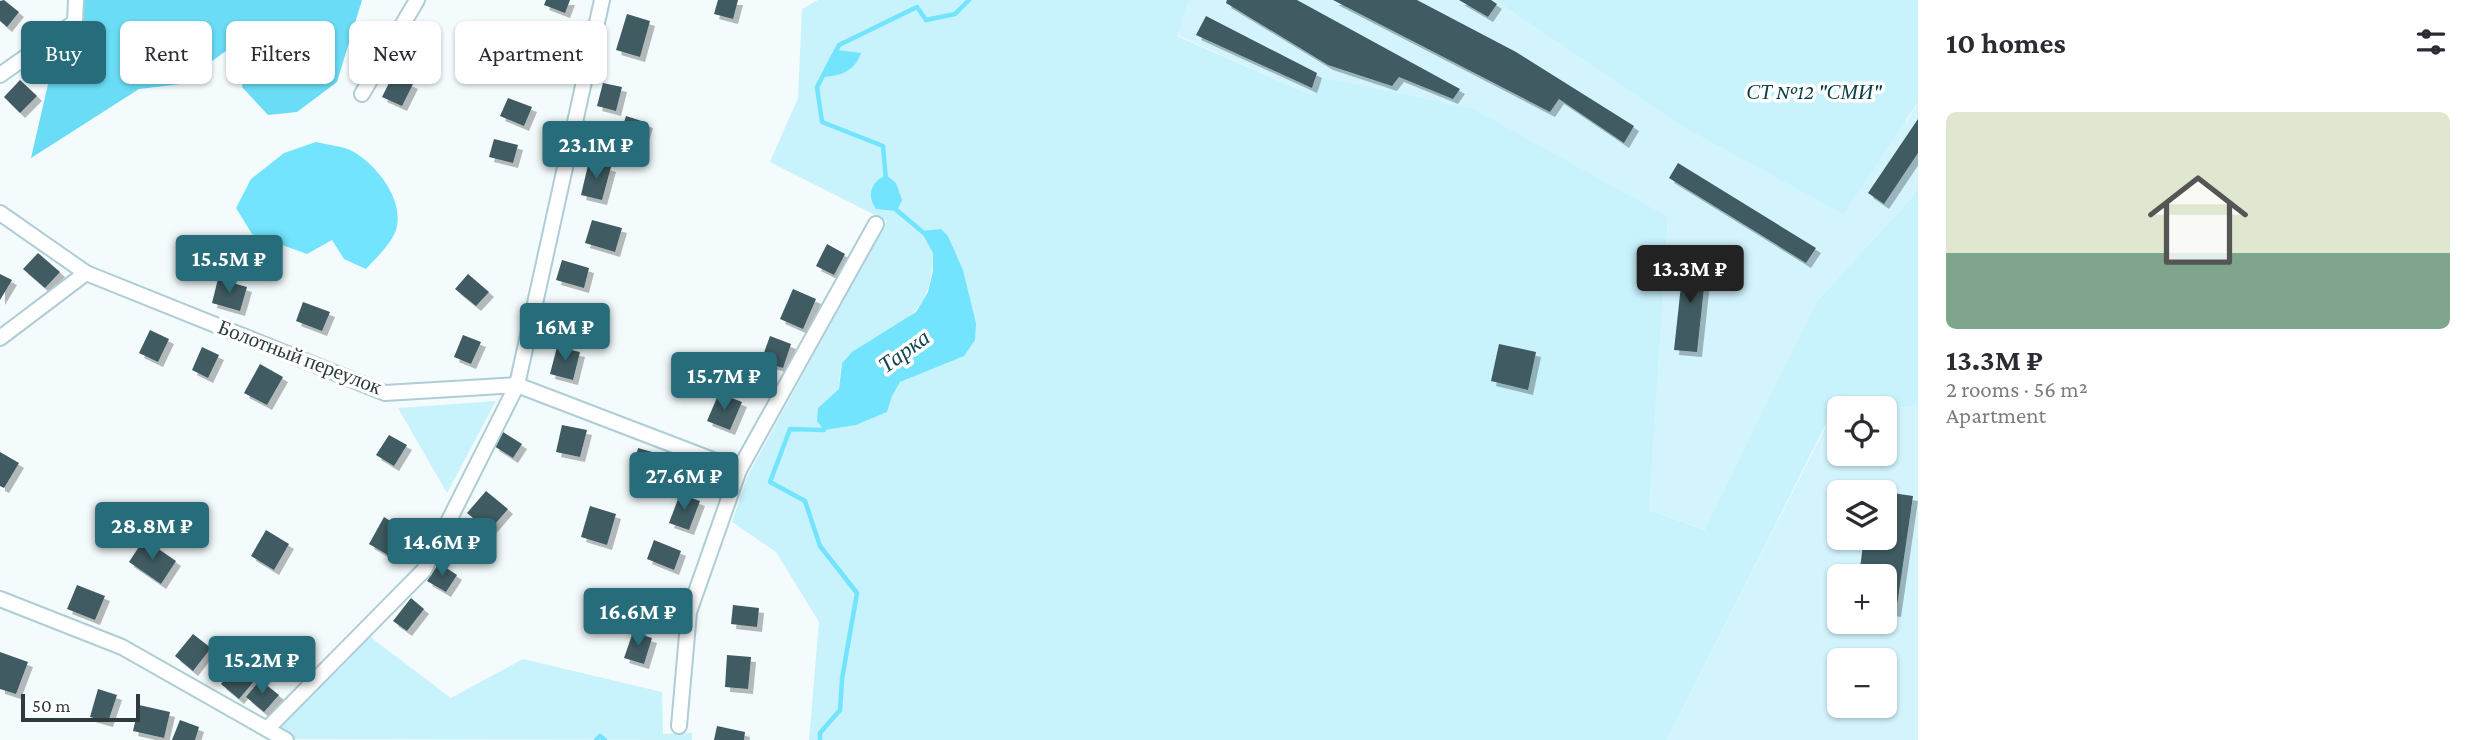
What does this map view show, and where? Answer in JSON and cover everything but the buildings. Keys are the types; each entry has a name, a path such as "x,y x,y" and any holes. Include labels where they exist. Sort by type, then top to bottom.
{"street":[{"path":"0,75 75,22 76,0"},
{"path":"362,94 417,0"},
{"path":"268,728 424,570 517,385 601,0"},
{"name":"Болотный переулок","path":"0,213 86,273 385,393 517,385 739,470"},
{"path":"679,726 689,612 739,470 876,224"},
{"path":"0,338 86,273"},
{"path":"0,599 122,647 286,740"}],"shaded area":[{"path":"83,0 362,0 356,21 349,21 349,43 335,84 335,21 226,21 226,51 212,61 212,21 120,21 120,84 181,84 139,89 31,158 48,84 106,84 106,21 78,21 82,15"},
{"path":"1189,0 1495,0 1680,125 1907,121 1918,102 1918,188 1817,301 1706,530 1649,510 1668,217 1311,95 1177,35"},
{"path":"242,84 334,84 297,112 268,115 242,87"},
{"path":"1918,406 1918,740 1667,740 1827,424 1827,466 1897,466 1897,408"}],"green space":[{"path":"818,0 1189,0 1177,36 1311,95 1324,78 1473,109 1668,217 1649,510 1705,530 1817,301 1918,188 1918,406 1897,408 1897,396 1827,396 1827,422 1667,740 809,740 819,622 776,552 732,522 748,475 887,221 770,162 798,98 802,9","holes":["948,236 963,270 976,323 946,363 900,382 887,412 856,425 843,426 818,408 839,389 841,368 848,356 897,326 917,309 929,286 933,253"]},
{"name":"СТ №12 \"СМИ\"","path":"1495,0 1918,0 1918,102 1844,214 1680,125"},
{"path":"496,401 447,493 398,408"},
{"path":"369,636 451,698 523,659 662,692 663,734 692,733 692,740 266,739"}],"water":[{"path":"837,50 861,53 846,72 822,77"},
{"path":"316,142 346,148 363,158 380,175 393,196 398,219 396,230 387,246 366,269 344,259 332,240 307,254 252,234 236,208 251,179 284,153"},
{"path":"886,175 896,183 902,200 897,211 876,209 871,199 874,185"},
{"path":"941,229 948,236 963,270 976,323 975,340 964,356 900,382 887,412 856,425 824,430 817,421 818,408 839,389 842,363 852,352 916,312 928,292 933,271 933,253 921,231"}],"waterway":[{"name":"Тарка","path":"886,180 883,146 822,122 817,87 839,45 917,7 926,20 955,14 969,0"},
{"name":"Тарка","path":"894,208 925,234"},
{"name":"Тарка","path":"820,740 820,733 840,710 842,679 857,593 820,546 805,501 770,482 790,429 824,430 826,426"},
{"name":"Тарка","path":"596,740 600,736 605,740"}]}
